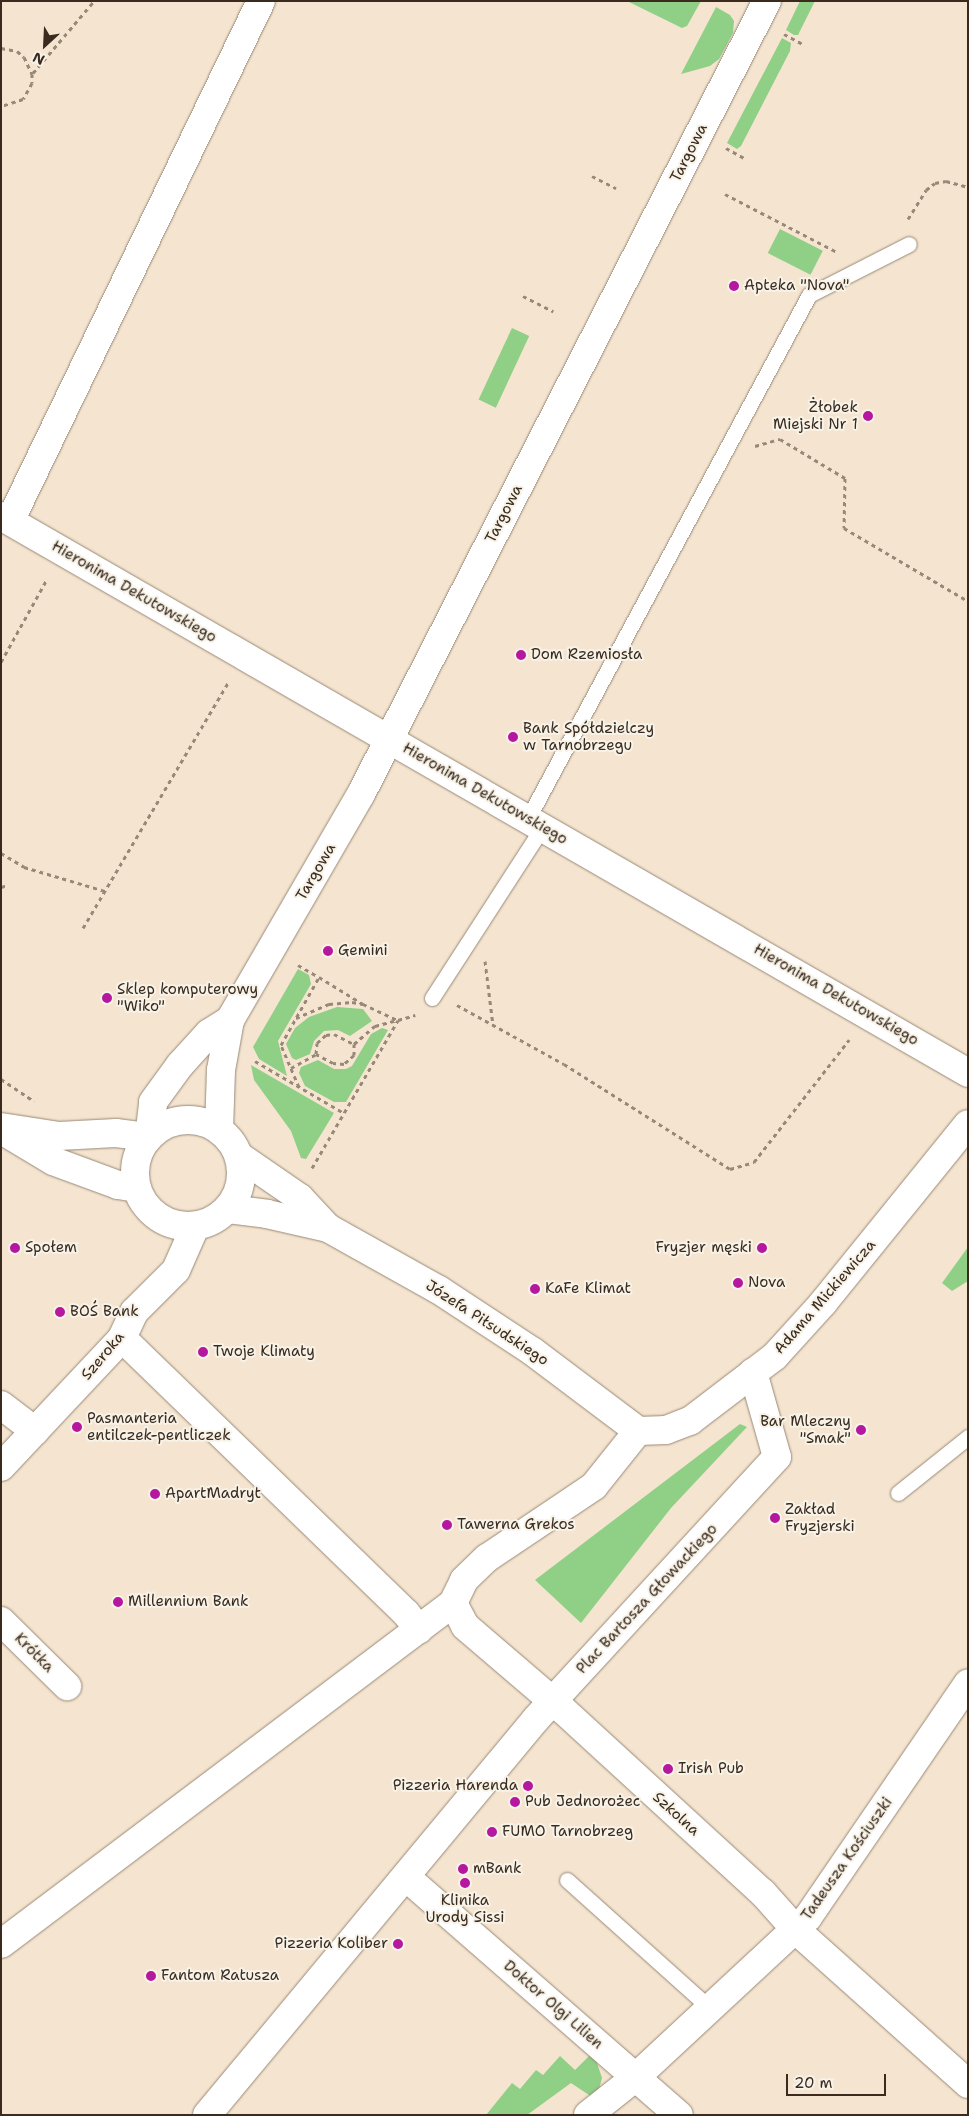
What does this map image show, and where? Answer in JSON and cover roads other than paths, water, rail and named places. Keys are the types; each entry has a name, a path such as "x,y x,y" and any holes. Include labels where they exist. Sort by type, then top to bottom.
{"street":[{"path":"6,519 261,1"},
{"name":"Targowa","path":"219,1130 221,1070 230,1020 361,794 767,1"},
{"name":"Hieronima Dekutowskiego","path":"6,519 968,1073"},
{"name":"Targowa","path":"149,1137 153,1102 180,1065 209,1033 230,1020"},
{"path":"182,1121 196,1121 219,1130 239,1156 241,1184 228,1209 211,1222 195,1226 166,1222 143,1202 137,1188 135,1170 139,1152 149,1137 159,1129 182,1121"},
{"name":"Adama Mickiewicza","path":"638,1431 666,1430 690,1421 775,1356 823,1303 968,1124"},
{"path":"1,1129 58,1136 116,1133 149,1137"},
{"path":"1,1129 53,1161 118,1185 137,1188"},
{"name":"Józefa Piłsudskiego","path":"239,1156 300,1198 328,1228"},
{"name":"Józefa Piłsudskiego","path":"228,1209 267,1214 328,1228 439,1290 532,1351 638,1431"},
{"name":"Szeroka","path":"1,1467 122,1338 134,1312 176,1270 195,1226"},
{"path":"122,1338 406,1613 419,1630"},
{"name":"Plac Bartosza Głowackiego","path":"552,1701 777,1457 753,1372"},
{"path":"1,1405 35,1431"},
{"path":"1,1944 453,1603 464,1580 487,1558 594,1486 638,1431"},
{"path":"207,2115 552,1701 465,1626 453,1603"},
{"name":"Krótka","path":"1,1621 67,1686"},
{"name":"Tadeusza Kościuszki","path":"588,2115 636,2077 796,1930 968,1682"},
{"name":"Szkolna","path":"552,1701 763,1893 796,1930 968,2084"},
{"name":"Doktor Olgi Lilien","path":"406,1877 636,2077"},
{"path":"636,2077 679,2115"}],"lane":[{"path":"432,998 480,922 534,824 731,437 809,295 909,244"},
{"path":"898,1493 968,1437"},
{"path":"567,1880 711,2009"}],"place":[{"name":"Apteka \"Nova\"","path":"734,286"},
{"name":"Żłobek Miejski Nr 1","path":"868,416"},
{"name":"Dom Rzemiosła","path":"521,655"},
{"name":"Bank Spółdzielczy w Tarnobrzegu","path":"513,737"},
{"name":"Gemini","path":"328,951"},
{"name":"Sklep komputerowy \"Wiko\"","path":"107,998"},
{"name":"Społem","path":"15,1248"},
{"name":"Fryzjer męski","path":"762,1248"},
{"name":"Nova","path":"738,1283"},
{"name":"KaFe Klimat","path":"535,1289"},
{"name":"BOŚ Bank","path":"60,1312"},
{"name":"Twoje Klimaty","path":"203,1352"},
{"name":"Pasmanteria entilczek-pentliczek","path":"77,1427"},
{"name":"Bar Mleczny \"Smak\"","path":"861,1430"},
{"name":"ApartMadryt","path":"155,1494"},
{"name":"Zakład Fryzjerski","path":"775,1518"},
{"name":"Tawerna Grekos","path":"447,1525"},
{"name":"Millennium Bank","path":"118,1602"},
{"name":"Irish Pub","path":"668,1769"},
{"name":"Pizzeria Harenda","path":"528,1786"},
{"name":"Pub Jednorożec","path":"515,1802"},
{"name":"FUMO Tarnobrzeg","path":"492,1832"},
{"name":"mBank","path":"463,1869"},
{"name":"Klinika Urody Sissi","path":"465,1883"},
{"name":"Pizzeria Koliber","path":"398,1944"},
{"name":"Fantom Ratusza","path":"151,1976"}]}
